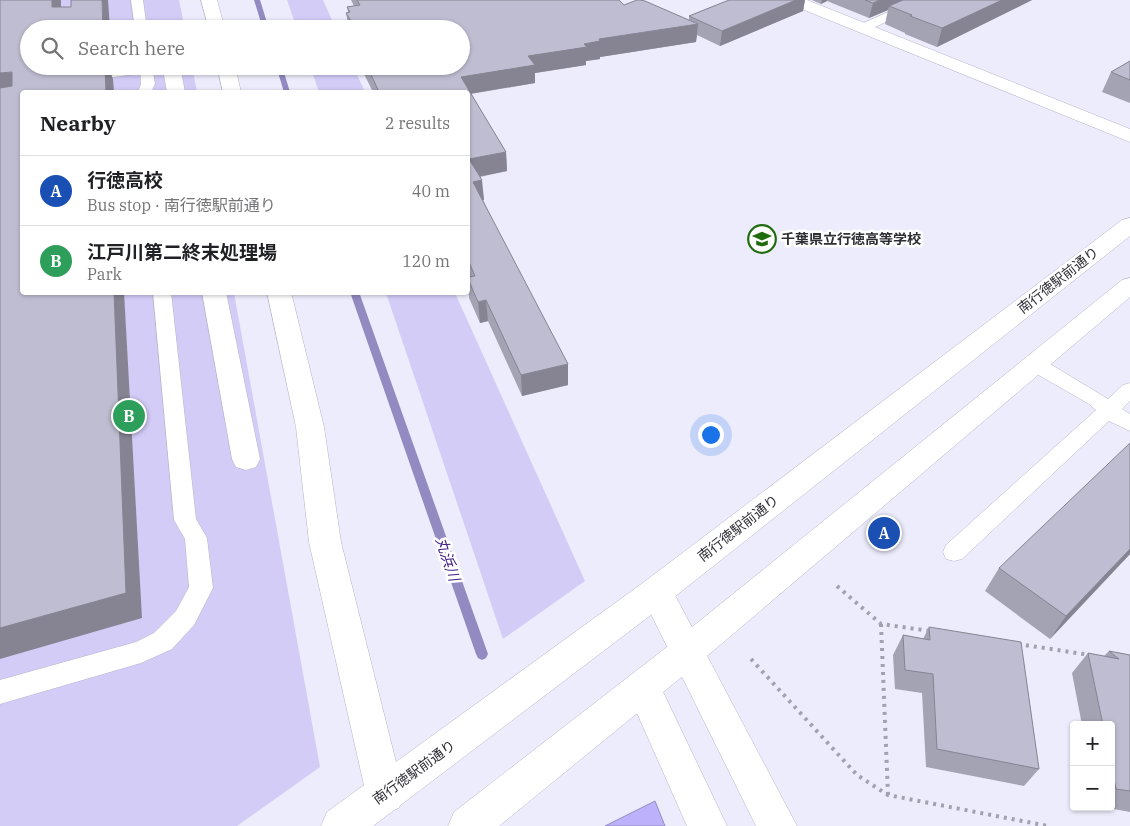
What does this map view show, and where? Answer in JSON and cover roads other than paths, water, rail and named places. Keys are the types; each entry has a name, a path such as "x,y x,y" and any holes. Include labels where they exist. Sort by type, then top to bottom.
{"street":[{"path":"209,0 215,20"},
{"path":"793,0 1130,136"},
{"path":"62,77 80,75"},
{"path":"173,75 176,90"},
{"path":"228,75 232,90"},
{"name":"南行徳駅前通り","path":"341,826 656,592 1130,225"},
{"path":"474,821 688,651 1130,285"},
{"path":"215,295 246,459"},
{"path":"280,295 310,427 325,542 385,794"},
{"path":"656,592 777,826"},
{"path":"643,686 707,826"}],"lane":[{"path":"137,0 140,20"},
{"path":"863,28 925,0"},
{"path":"146,90 149,75"},
{"path":"0,692 141,652 156,645 163,641 185,618 201,588 196,538 185,520 162,295"},
{"path":"1035,364 1096,399 1108,410 1130,424"},
{"path":"954,552 1130,390"}],"waterway":[{"name":"丸浜川","path":"257,0 263,20"},
{"name":"丸浜川","path":"282,75 286,90"},
{"name":"丸浜川","path":"355,295 482,654"}],"place":[{"name":"千葉県立行徳高等学校","path":"762,239"},
{"name":"江戸川第二終末処理場","path":"129,416"},
{"name":"行徳高校","path":"884,533"}]}
